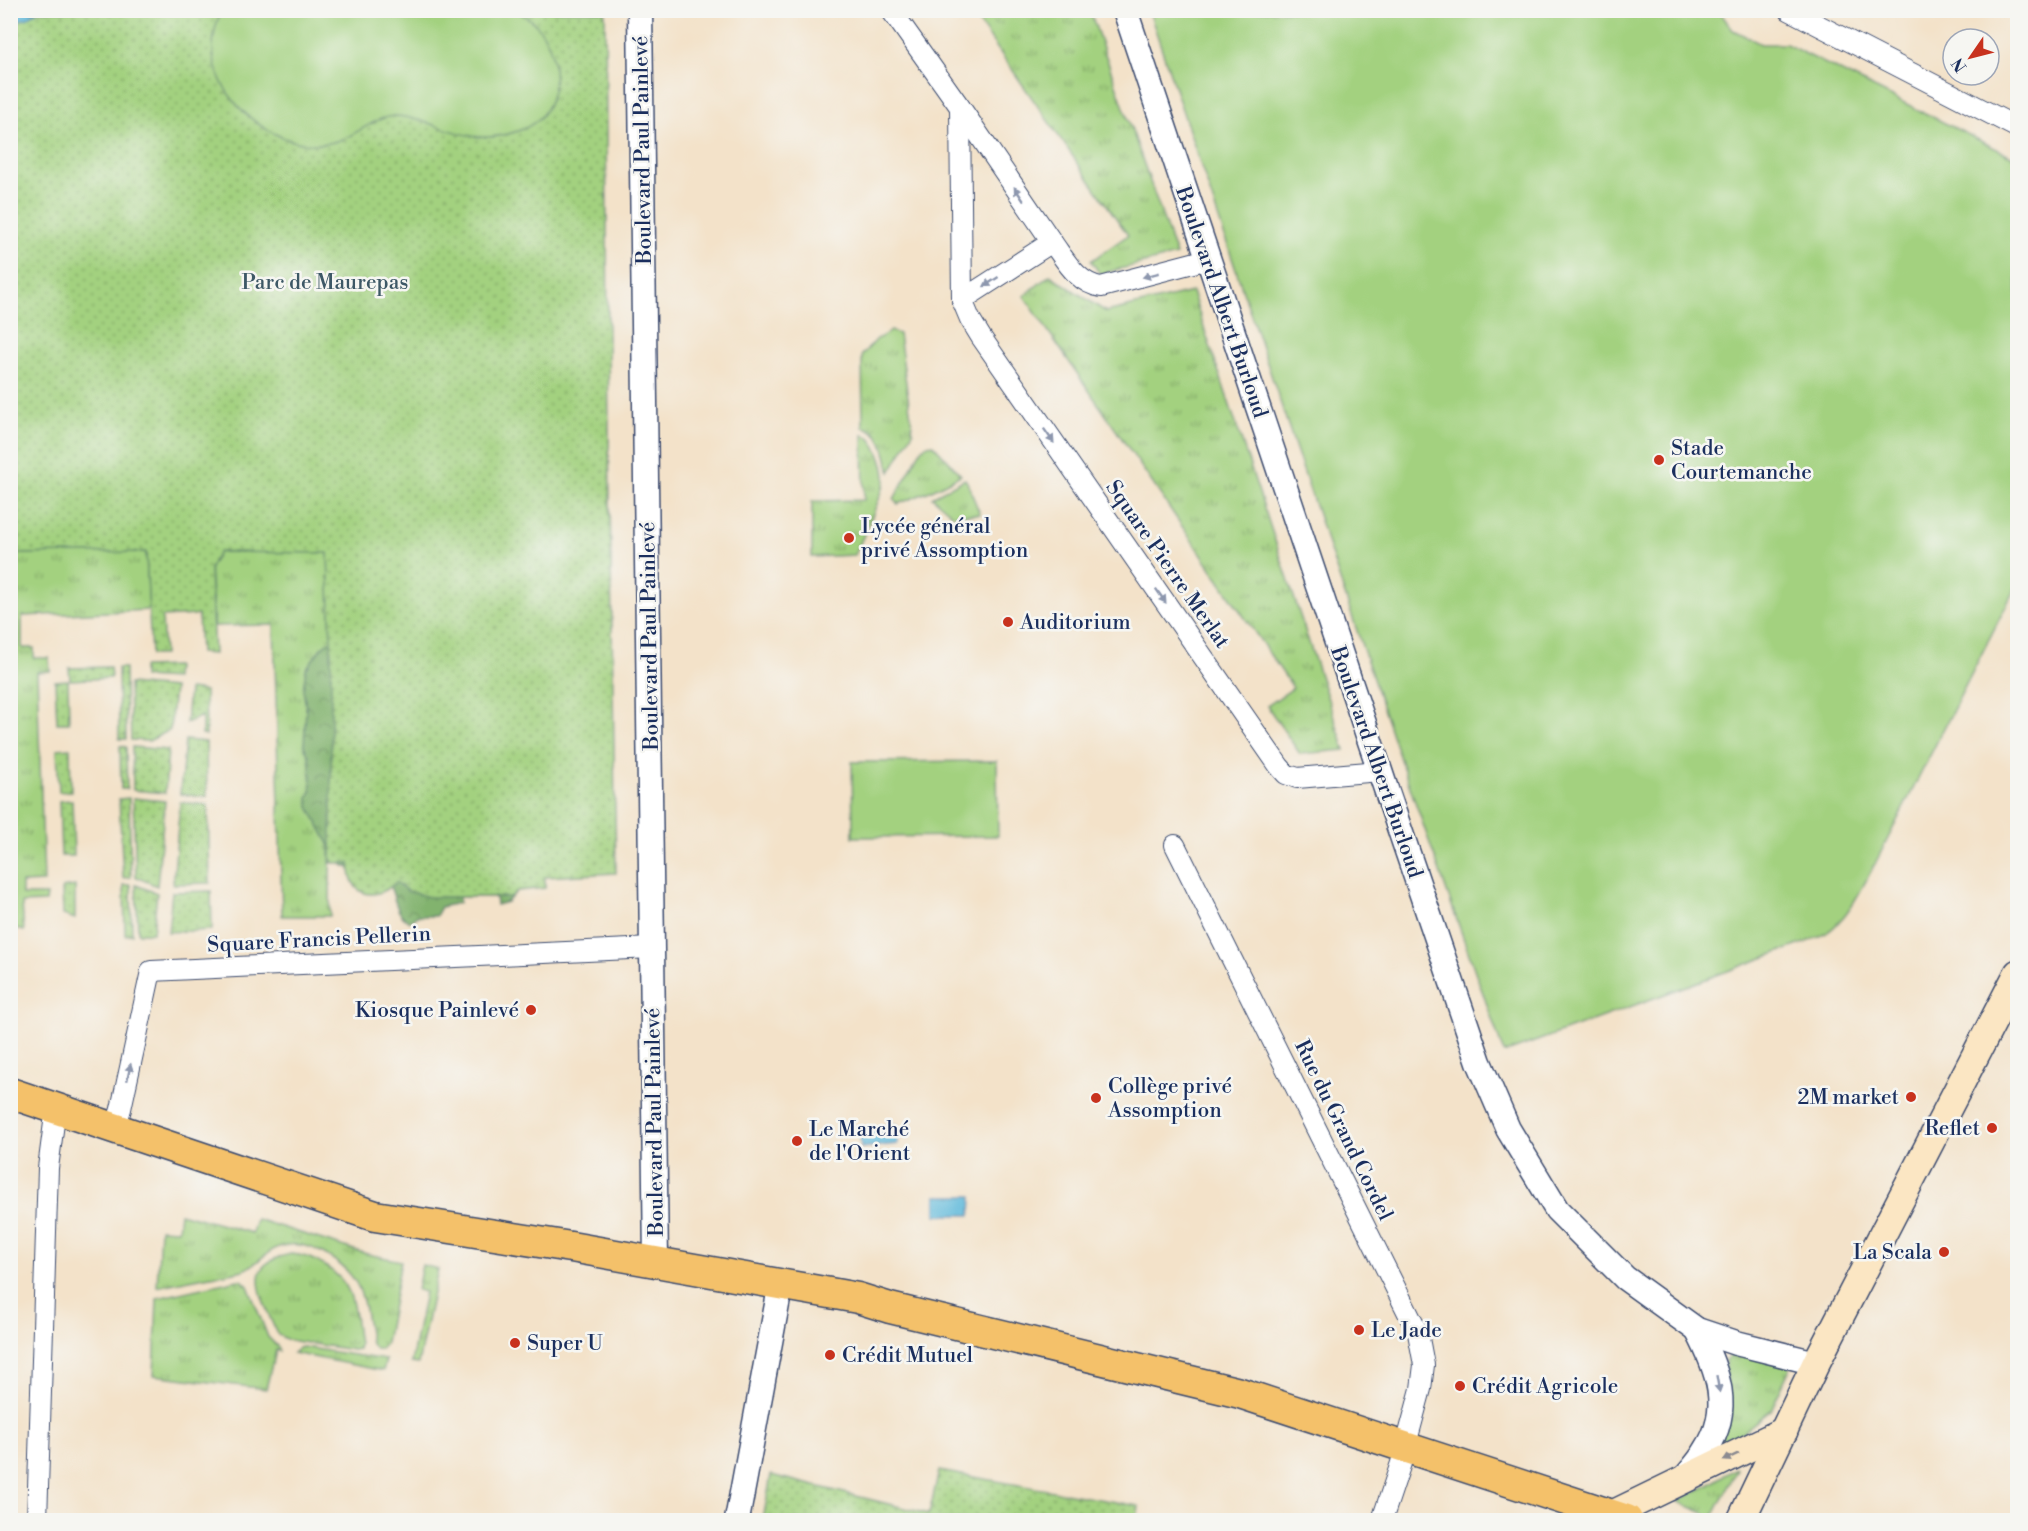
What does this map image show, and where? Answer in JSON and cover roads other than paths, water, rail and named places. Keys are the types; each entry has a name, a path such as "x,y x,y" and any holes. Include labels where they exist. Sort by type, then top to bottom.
{"main road":[{"path":"1741,1521 1816,1363 2018,973"},
{"path":"10,1093 375,1216 781,1283 858,1298 890,1308 1240,1393 1620,1517 1682,1481 1784,1431"}],"street":[{"name":"Boulevard Paul Painlevé","path":"640,10 656,1262"},
{"path":"891,10 1052,242 1082,280 1091,286 1101,287 1208,259"},
{"name":"Boulevard Albert Burloud","path":"1125,10 1479,1062 1508,1130 1557,1209 1626,1278 1697,1330 1736,1343 1816,1363"},
{"path":"1789,10 2018,128"},
{"name":"Square Pierre Merlat","path":"960,107 962,300 970,320 1271,756 1286,774 1297,778 1380,771"},
{"path":"962,300 1052,242"},
{"name":"Rue du Grand Cordel","path":"1175,845 1418,1333 1424,1365 1421,1389 1406,1447 1382,1521"},
{"name":"Square Francis Pellerin","path":"115,1129 152,970 652,948"},
{"path":"37,1521 48,1167 56,1108"},
{"path":"737,1521 781,1283"},
{"path":"1682,1481 1707,1450 1718,1428 1721,1405 1713,1360 1697,1330"}],"water":[{"path":"11,11 37,11 28,18 20,20"},
{"path":"896,1125 898,1144 861,1148 859,1130"},
{"path":"936,1196 972,1196 971,1215 936,1215"}],"place":[{"name":"Stade Courtemanche","path":"1659,460"},
{"name":"Lycée général privé Assomption","path":"849,538"},
{"name":"Auditorium","path":"1008,622"},
{"name":"Kiosque Painlevé","path":"531,1010"},
{"name":"2M market","path":"1911,1097"},
{"name":"Collège privé Assomption","path":"1096,1098"},
{"name":"Reflet","path":"1992,1128"},
{"name":"Le Marché de l'Orient","path":"797,1141"},
{"name":"La Scala","path":"1944,1252"},
{"name":"Le Jade","path":"1359,1330"},
{"name":"Super U","path":"515,1343"},
{"name":"Crédit Mutuel","path":"830,1355"},
{"name":"Crédit Agricole","path":"1460,1386"}],"park label":[{"name":"Parc de Maurepas","path":"325,282"}]}
